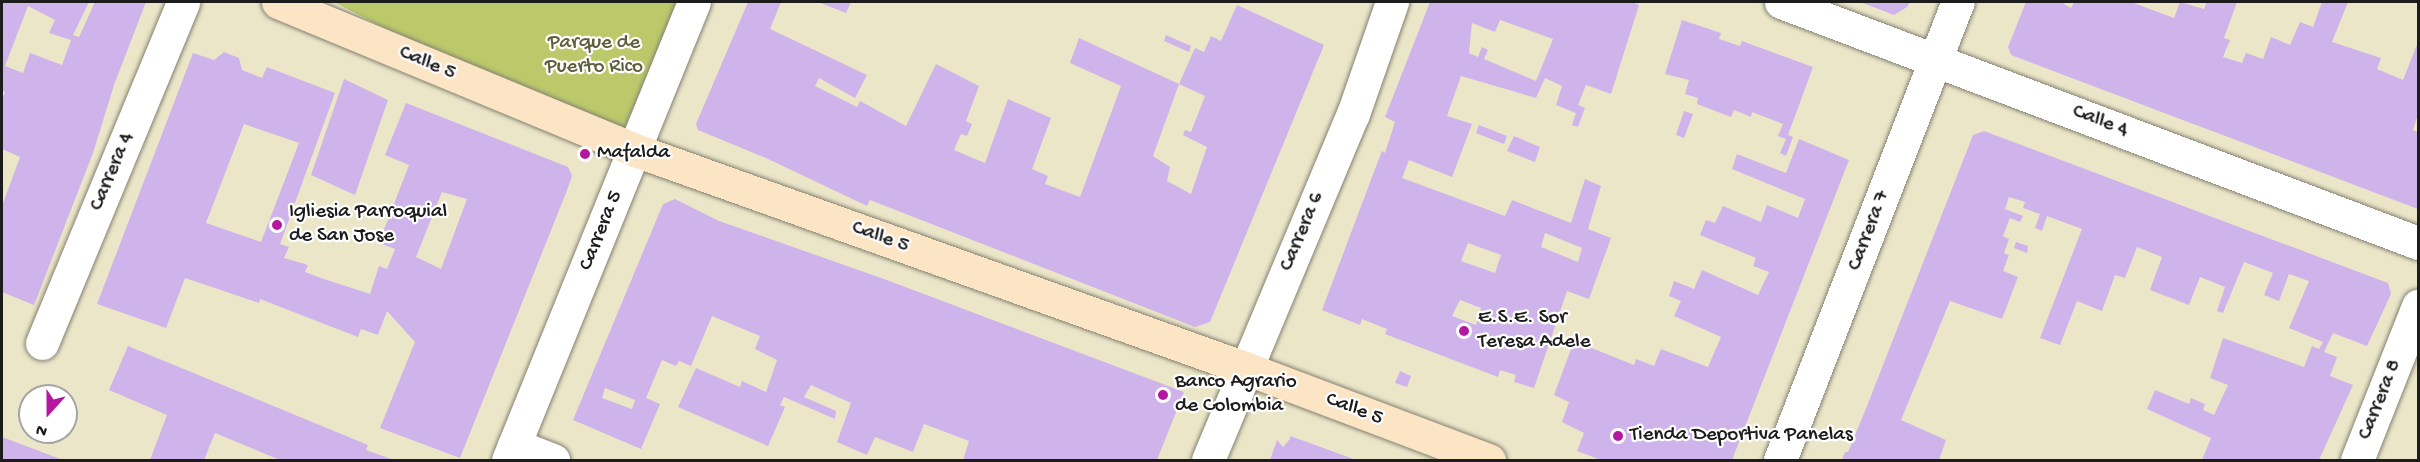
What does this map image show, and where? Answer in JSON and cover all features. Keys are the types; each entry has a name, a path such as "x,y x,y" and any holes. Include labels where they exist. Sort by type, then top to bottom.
{"street":[{"name":"Carrera 4","path":"42,343 183,2"},
{"name":"Calle 5","path":"278,2 634,150 1245,368 1489,460"},
{"name":"Carrera 5","path":"511,453 694,2"},
{"name":"Carrera 6","path":"1208,460 1353,114 1392,2"},
{"name":"Calle 4","path":"1781,2 2418,243"},
{"name":"Carrera 7","path":"1780,460 1958,2"},
{"name":"Carrera 8","path":"2356,460 2418,306"},
{"path":"511,453 553,460"}],"green space":[{"name":"Parque de Puerto Rico","path":"334,2 677,2 625,128 396,34"}],"building":[{"path":"2,2 89,2 73,35 79,37 95,2 146,2 114,85 93,153 34,305 2,292 2,206 20,157 2,149 2,100 5,92 2,90","holes":["28,6 55,20 49,33 71,40 62,65 30,53 23,73 5,66"]},
{"path":"748,2 781,2 770,29 867,75 855,98 819,78 815,86 857,107 860,101 906,126 936,64 979,86 966,121 972,124 967,136 961,134 954,150 985,163 1008,99 1051,118 1032,169 1048,176 1045,184 1080,197 1121,86 1070,63 1079,38 1179,84 1195,48 1204,52 1211,36 1221,41 1237,5 1324,45 1210,322 1195,327 870,200 867,206 766,158 698,130 696,124","holes":["1179,84 1205,96 1191,132 1185,130 1183,135 1207,147 1191,194 1167,181 1170,167 1153,156"]},
{"path":"818,2 851,2 846,13"},
{"path":"1430,2 1632,2 1639,5 1611,94 1586,85 1578,105 1585,108 1578,127 1572,125 1576,113 1556,105 1562,86 1545,78 1536,98 1461,76 1447,116 1472,124 1452,177 1409,160 1402,178 1505,216 1512,200 1571,223 1585,179 1601,186 1588,229 1611,238 1589,299 1567,291 1534,388 1514,382 1516,375 1500,370 1498,377 1385,334 1387,329 1362,319 1360,325 1322,310 1382,151 1385,153 1395,122 1385,117","holes":["1500,20 1553,39 1536,81 1484,59 1488,50 1482,47 1478,57 1469,53 1472,23 1495,32","1545,233 1582,248 1578,262 1541,247","1468,243 1501,255 1495,273 1461,261","1460,300 1481,308 1476,325 1452,316"]},
{"path":"1860,2 1910,2 1907,7 1894,15"},
{"path":"2026,2 2065,2 2064,4 2071,8 2074,2 2131,2 2174,18 2180,2 2204,9 2207,2 2237,2 2224,38 2230,40 2223,57 2242,63 2246,53 2263,59 2271,37 2290,45 2300,22 2313,27 2322,2 2348,2 2332,42 2381,58 2377,69 2403,80 2418,42 2418,114 2413,130 2418,132 2418,209 2011,55 2008,47"},
{"path":"1682,20 1721,33 1719,39 1740,46 1742,41 1813,67 1788,135 1793,137 1786,156 1780,153 1786,139 1778,136 1783,124 1752,112 1751,117 1734,110 1731,117 1697,104 1698,98 1685,94 1689,80 1665,74"},
{"path":"1166,35 1191,46 1189,52 1164,41"},
{"path":"224,52 239,58 242,70 262,78 267,67 335,93 280,244 289,247 284,258 308,265 305,272 370,294 379,266 387,269 395,249 379,243 409,165 385,155 406,103 568,167 572,176 566,193 460,458 380,428 415,342 387,311 378,335 361,329 358,337 260,299 259,303 185,278 166,328 97,304 193,53 214,60","holes":["244,124 299,143 261,242 206,223","442,192 467,199 441,269 416,257"]},
{"path":"344,79 388,100 355,195 311,175"},
{"path":"1684,111 1693,114 1684,138 1676,135"},
{"path":"1479,125 1507,136 1504,144 1476,133"},
{"path":"1984,131 2388,283 2391,294 2367,346 2333,333 2324,352 2337,357 2330,376 2353,385 2319,460 2202,460 2211,438 2147,409 2155,390 2189,404 2191,398 2205,404 2203,410 2214,415 2228,385 2210,378 2223,338 2304,367 2312,346 2319,349 2323,342 2289,328 2309,281 2289,274 2279,301 2264,295 2273,273 2244,262 2223,313 2217,311 2225,287 2200,277 2189,305 2150,290 2162,257 2137,247 2125,278 2115,275 2102,311 2077,301 2060,345 2040,338 2082,229 2047,216 2042,231 2035,228 2040,214 2023,208 2025,202 2009,197 2005,209 2023,216 2020,222 2010,218 2003,236 2009,239 2004,253 2009,255 2003,271 2018,277 2002,319 1950,301 1901,420 1946,440 1939,460 1842,460 1845,452 1848,452 1867,406 1973,135"},
{"path":"1514,136 1540,147 1535,162 1507,151"},
{"path":"1799,139 1849,160 1732,460 1601,460 1577,451 1584,433 1562,422 1569,402 1554,395 1574,341 1634,365 1636,359 1654,366 1661,349 1708,367 1721,337 1674,316 1681,301 1669,296 1674,281 1694,289 1702,270 1758,295 1769,272 1753,266 1756,258 1700,235 1706,220 1715,223 1723,206 1761,222 1767,205 1798,218 1805,199 1732,169 1737,154 1786,173"},
{"path":"675,199 719,221 884,279 1184,392 1157,460 963,460 969,441 924,424 913,452 875,437 867,455 837,442 851,403 811,385 804,397 836,411 835,419 784,397 780,405 785,407 768,446 678,407 696,368 740,387 742,381 766,392 777,360 755,349 760,336 712,316 691,366 679,361 676,366 662,360 646,398 660,404 641,449 573,420 663,204","holes":["605,388 635,400 632,409 602,398"]},
{"path":"2016,242 2028,246 2027,253 2014,248"},
{"path":"128,346 368,445 366,450 394,460 280,460 215,433 204,460 150,460 167,415 109,390"},
{"path":"1400,371 1411,376 1407,387 1395,383"},
{"path":"1290,436 1356,460 1270,460 1277,440 1283,447"},
{"path":"2,437 63,460 2,460"}],"place":[{"name":"Mafalda","path":"585,154"},
{"name":"Igliesia Parroquial de San Jose","path":"277,225"},
{"name":"E.S.E. Sor Teresa Adele","path":"1464,331"},
{"name":"Banco Agrario de Colombia","path":"1163,395"},
{"name":"Tienda Deportiva Panelas","path":"1618,436"}]}
